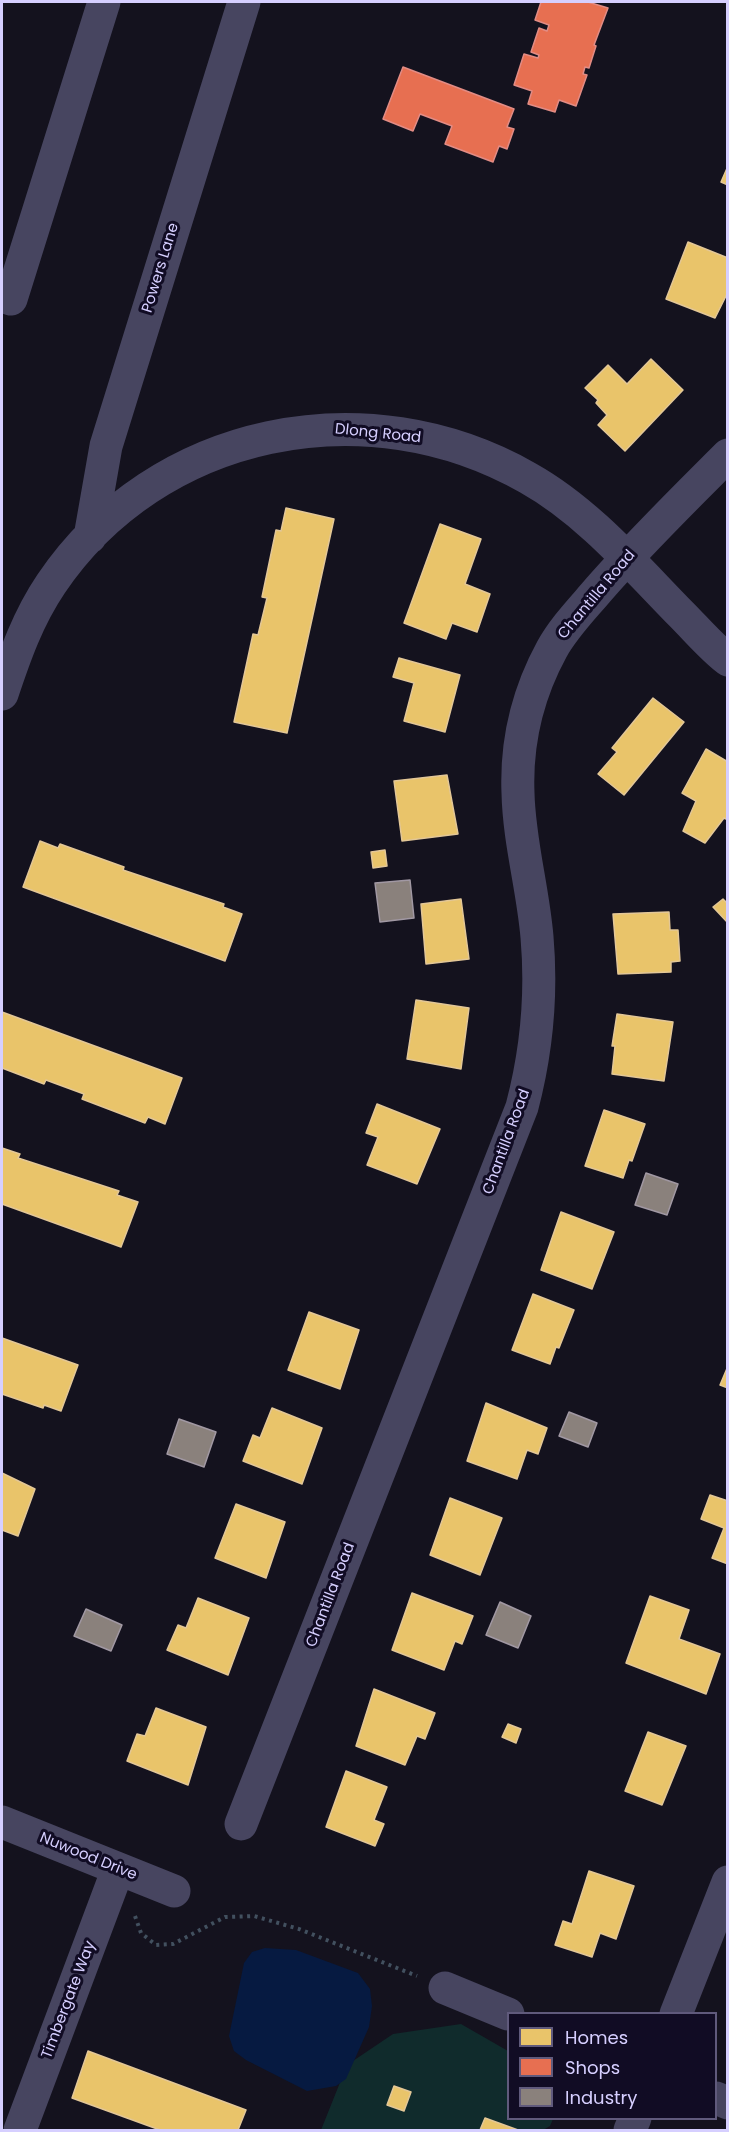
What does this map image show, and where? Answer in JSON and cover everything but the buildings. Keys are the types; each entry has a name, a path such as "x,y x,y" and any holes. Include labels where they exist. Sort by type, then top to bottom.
{"street":[{"path":"5,306 104,2"},
{"name":"Powers Lane","path":"90,537 106,446 244,2"},
{"name":"Dlong Road","path":"2,694 25,628 52,583 90,537 127,503 161,481 227,447 275,434 333,428 385,431 441,441 478,454 529,478 573,509 626,558 728,660"},
{"name":"Chantilla Road","path":"242,1824 522,1107 532,1071 540,982 537,934 518,795 519,751 525,717 552,648 575,618 626,558 728,455"},
{"name":"Nuwood Drive","path":"2,1822 174,1891"},
{"name":"Timbergate Way","path":"20,2130 118,1869"},
{"path":"676,2012 728,1882"},
{"path":"445,1988 507,2014"}],"path":[{"path":"132,1909 141,1933 156,1945 173,1944 225,1917 254,1916 299,1929 445,1988"}],"green space":[{"path":"461,2024 507,2050 507,2120 553,2120 550,2126 543,2130 321,2130 347,2065 393,2034"}],"water":[{"path":"265,1948 296,1950 358,1973 370,1989 372,2006 369,2027 346,2079 336,2086 307,2091 246,2060 234,2051 229,2036 244,1963 252,1952"}]}
